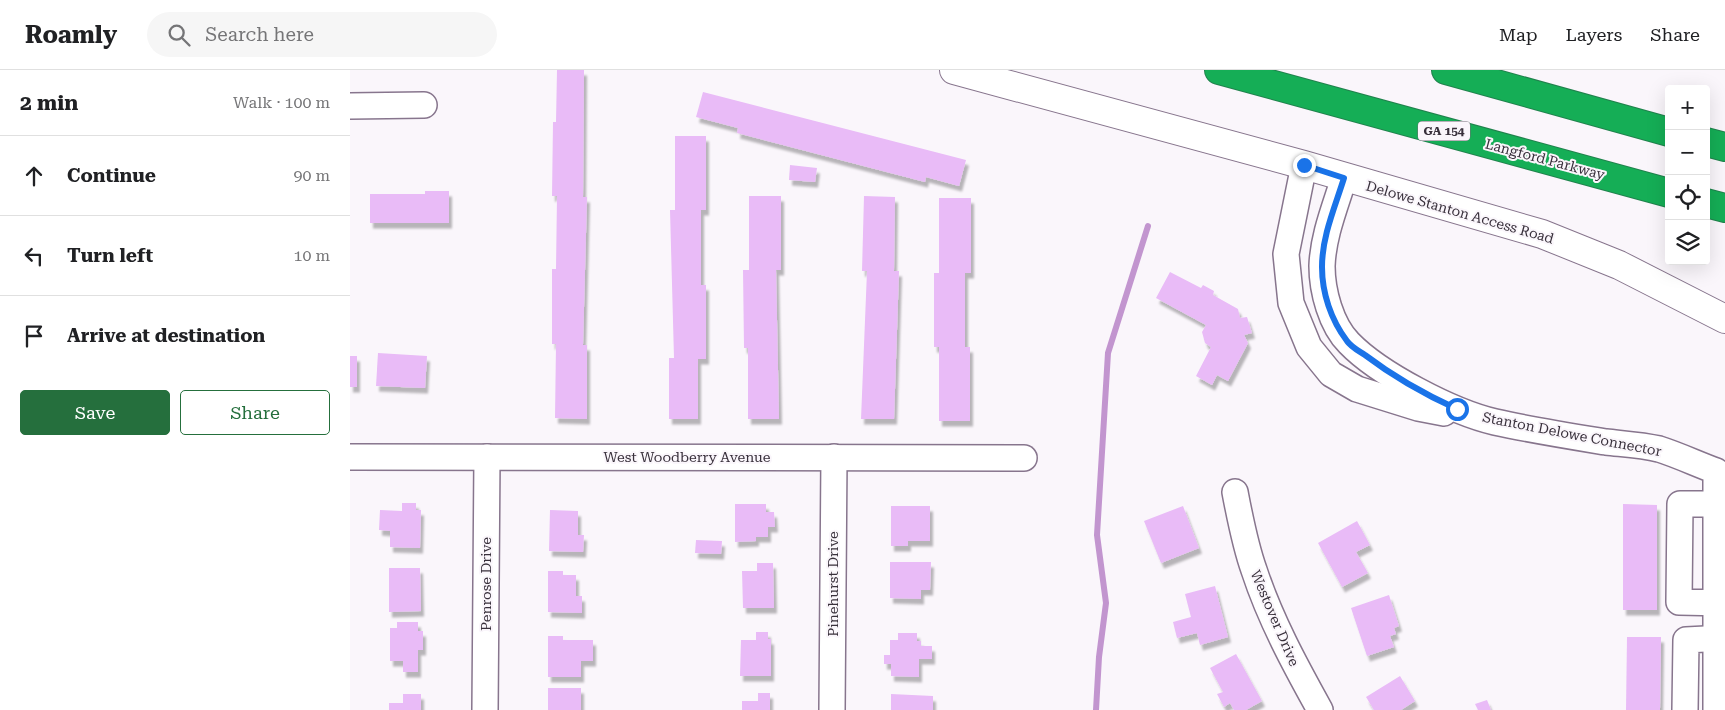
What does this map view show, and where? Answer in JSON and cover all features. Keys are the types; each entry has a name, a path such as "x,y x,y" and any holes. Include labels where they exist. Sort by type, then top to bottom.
{"highway":[{"name":"Langford Parkway","path":"1219,70 1665,192"},
{"path":"1446,70 1665,131"},
{"path":"1710,143 1725,147"},
{"path":"1710,204 1725,208"}],"street":[{"name":"Delowe Stanton Access Road","path":"954,70 1304,165 1542,234 1619,265 1725,320"},
{"path":"350,106 424,105"},
{"path":"1304,165 1286,254 1291,303 1309,347 1331,374 1357,390 1418,408 1455,415 1474,415"},
{"name":"Stanton Delowe Connector","path":"1344,178 1327,232 1322,266 1324,288 1333,319 1348,343 1379,366 1422,393 1474,415 1493,421 1559,434 1659,449 1716,471 1720,504"},
{"path":"1296,316 1329,307"},
{"name":"West Woodberry Avenue","path":"350,457 1024,458"},
{"name":"Penrose Drive","path":"485,710 487,457"},
{"name":"Pinehurst Drive","path":"832,710 834,457"},
{"name":"Westover Drive","path":"1235,492 1254,570 1268,607 1293,662 1320,710"},
{"path":"1716,710 1720,638 1720,603 1720,504 1680,504 1679,602 1720,603"},
{"path":"1684,710 1686,640 1720,638"}],"building":[{"path":"557,70 584,70 583,197 587,197 583,345 587,345 587,419 555,418 556,344 552,344 552,269 556,269 557,196 552,196 553,122 556,122"},
{"path":"703,92 966,160 959,186 926,177 925,182 737,133 738,128 696,117"},
{"path":"675,136 706,136 706,210 701,210 701,285 706,285 706,359 698,359 698,419 669,419 669,358 674,358 670,210 675,210"},
{"path":"790,165 817,168 815,182 789,180"},
{"path":"425,191 449,191 449,223 370,223 370,194 425,194"},
{"path":"749,196 781,196 781,270 776,270 779,419 748,419 748,348 744,348 743,270 749,270"},
{"path":"864,196 895,197 894,271 899,271 894,419 861,419 867,271 862,271"},
{"path":"939,198 971,198 971,273 965,273 965,347 970,347 970,421 939,421 939,347 934,347 934,273 939,273"},
{"path":"1170,272 1201,288 1203,285 1214,291 1213,295 1238,309 1240,318 1247,317 1252,333 1244,335 1248,343 1228,381 1217,375 1212,385 1196,376 1211,347 1205,343 1202,332 1206,325 1156,298"},
{"path":"378,353 427,356 425,388 376,386"},
{"path":"350,356 357,356 357,387 350,387"},
{"path":"402,503 416,503 416,510 421,510 420,548 390,547 390,531 379,530 380,510 402,511"},
{"path":"735,504 766,504 766,512 774,512 775,527 768,527 768,537 756,537 756,541 735,542"},
{"path":"1623,504 1657,505 1657,610 1623,610"},
{"path":"891,506 930,506 930,541 908,541 908,546 891,546"},
{"path":"1183,506 1199,548 1161,563 1144,521"},
{"path":"550,510 578,511 578,535 584,535 583,552 549,551"},
{"path":"1357,521 1370,545 1356,552 1368,573 1342,587 1318,543"},
{"path":"696,540 722,541 721,554 695,553"},
{"path":"890,562 931,562 930,590 921,590 921,599 890,598"},
{"path":"757,563 773,563 774,608 743,608 742,571 757,571"},
{"path":"389,568 420,568 421,611 389,612"},
{"path":"548,571 563,571 563,575 576,575 576,596 582,596 582,613 548,612"},
{"path":"1215,586 1228,637 1200,645 1197,633 1177,638 1173,622 1191,617 1185,594"},
{"path":"1389,595 1399,626 1394,628 1396,634 1390,636 1394,647 1367,656 1351,608"},
{"path":"397,622 418,622 418,631 423,631 423,650 418,650 418,672 403,672 403,661 390,661 390,628 397,628"},
{"path":"756,632 768,632 768,639 771,639 771,676 740,676 741,640 756,640"},
{"path":"898,633 917,633 917,641 921,641 921,646 932,646 932,659 919,659 919,677 891,676 891,664 884,664 884,655 890,655 890,640 898,640"},
{"path":"548,636 563,636 563,640 593,640 593,661 581,661 581,677 548,677"},
{"path":"1627,637 1661,637 1660,710 1626,710"},
{"path":"1236,654 1262,701 1246,710 1234,710 1230,703 1224,707 1217,694 1223,692 1210,668"},
{"path":"1400,676 1415,701 1401,710 1374,710 1366,697"},
{"path":"548,688 581,688 581,710 548,710"},
{"path":"758,693 770,693 770,710 742,710 742,701 758,701"},
{"path":"403,694 421,694 421,710 389,710 389,703 403,703"},
{"path":"891,694 933,696 933,710 891,710"},
{"path":"1487,700 1491,710 1478,710 1475,704"}],"waterway":[{"path":"1096,710 1099,657 1106,603 1097,535 1108,353 1148,226"}],"route":[{"path":"1304,165 1344,178 1327,232 1322,266 1324,288 1333,319 1348,343 1379,366 1422,393 1457,409"}]}
